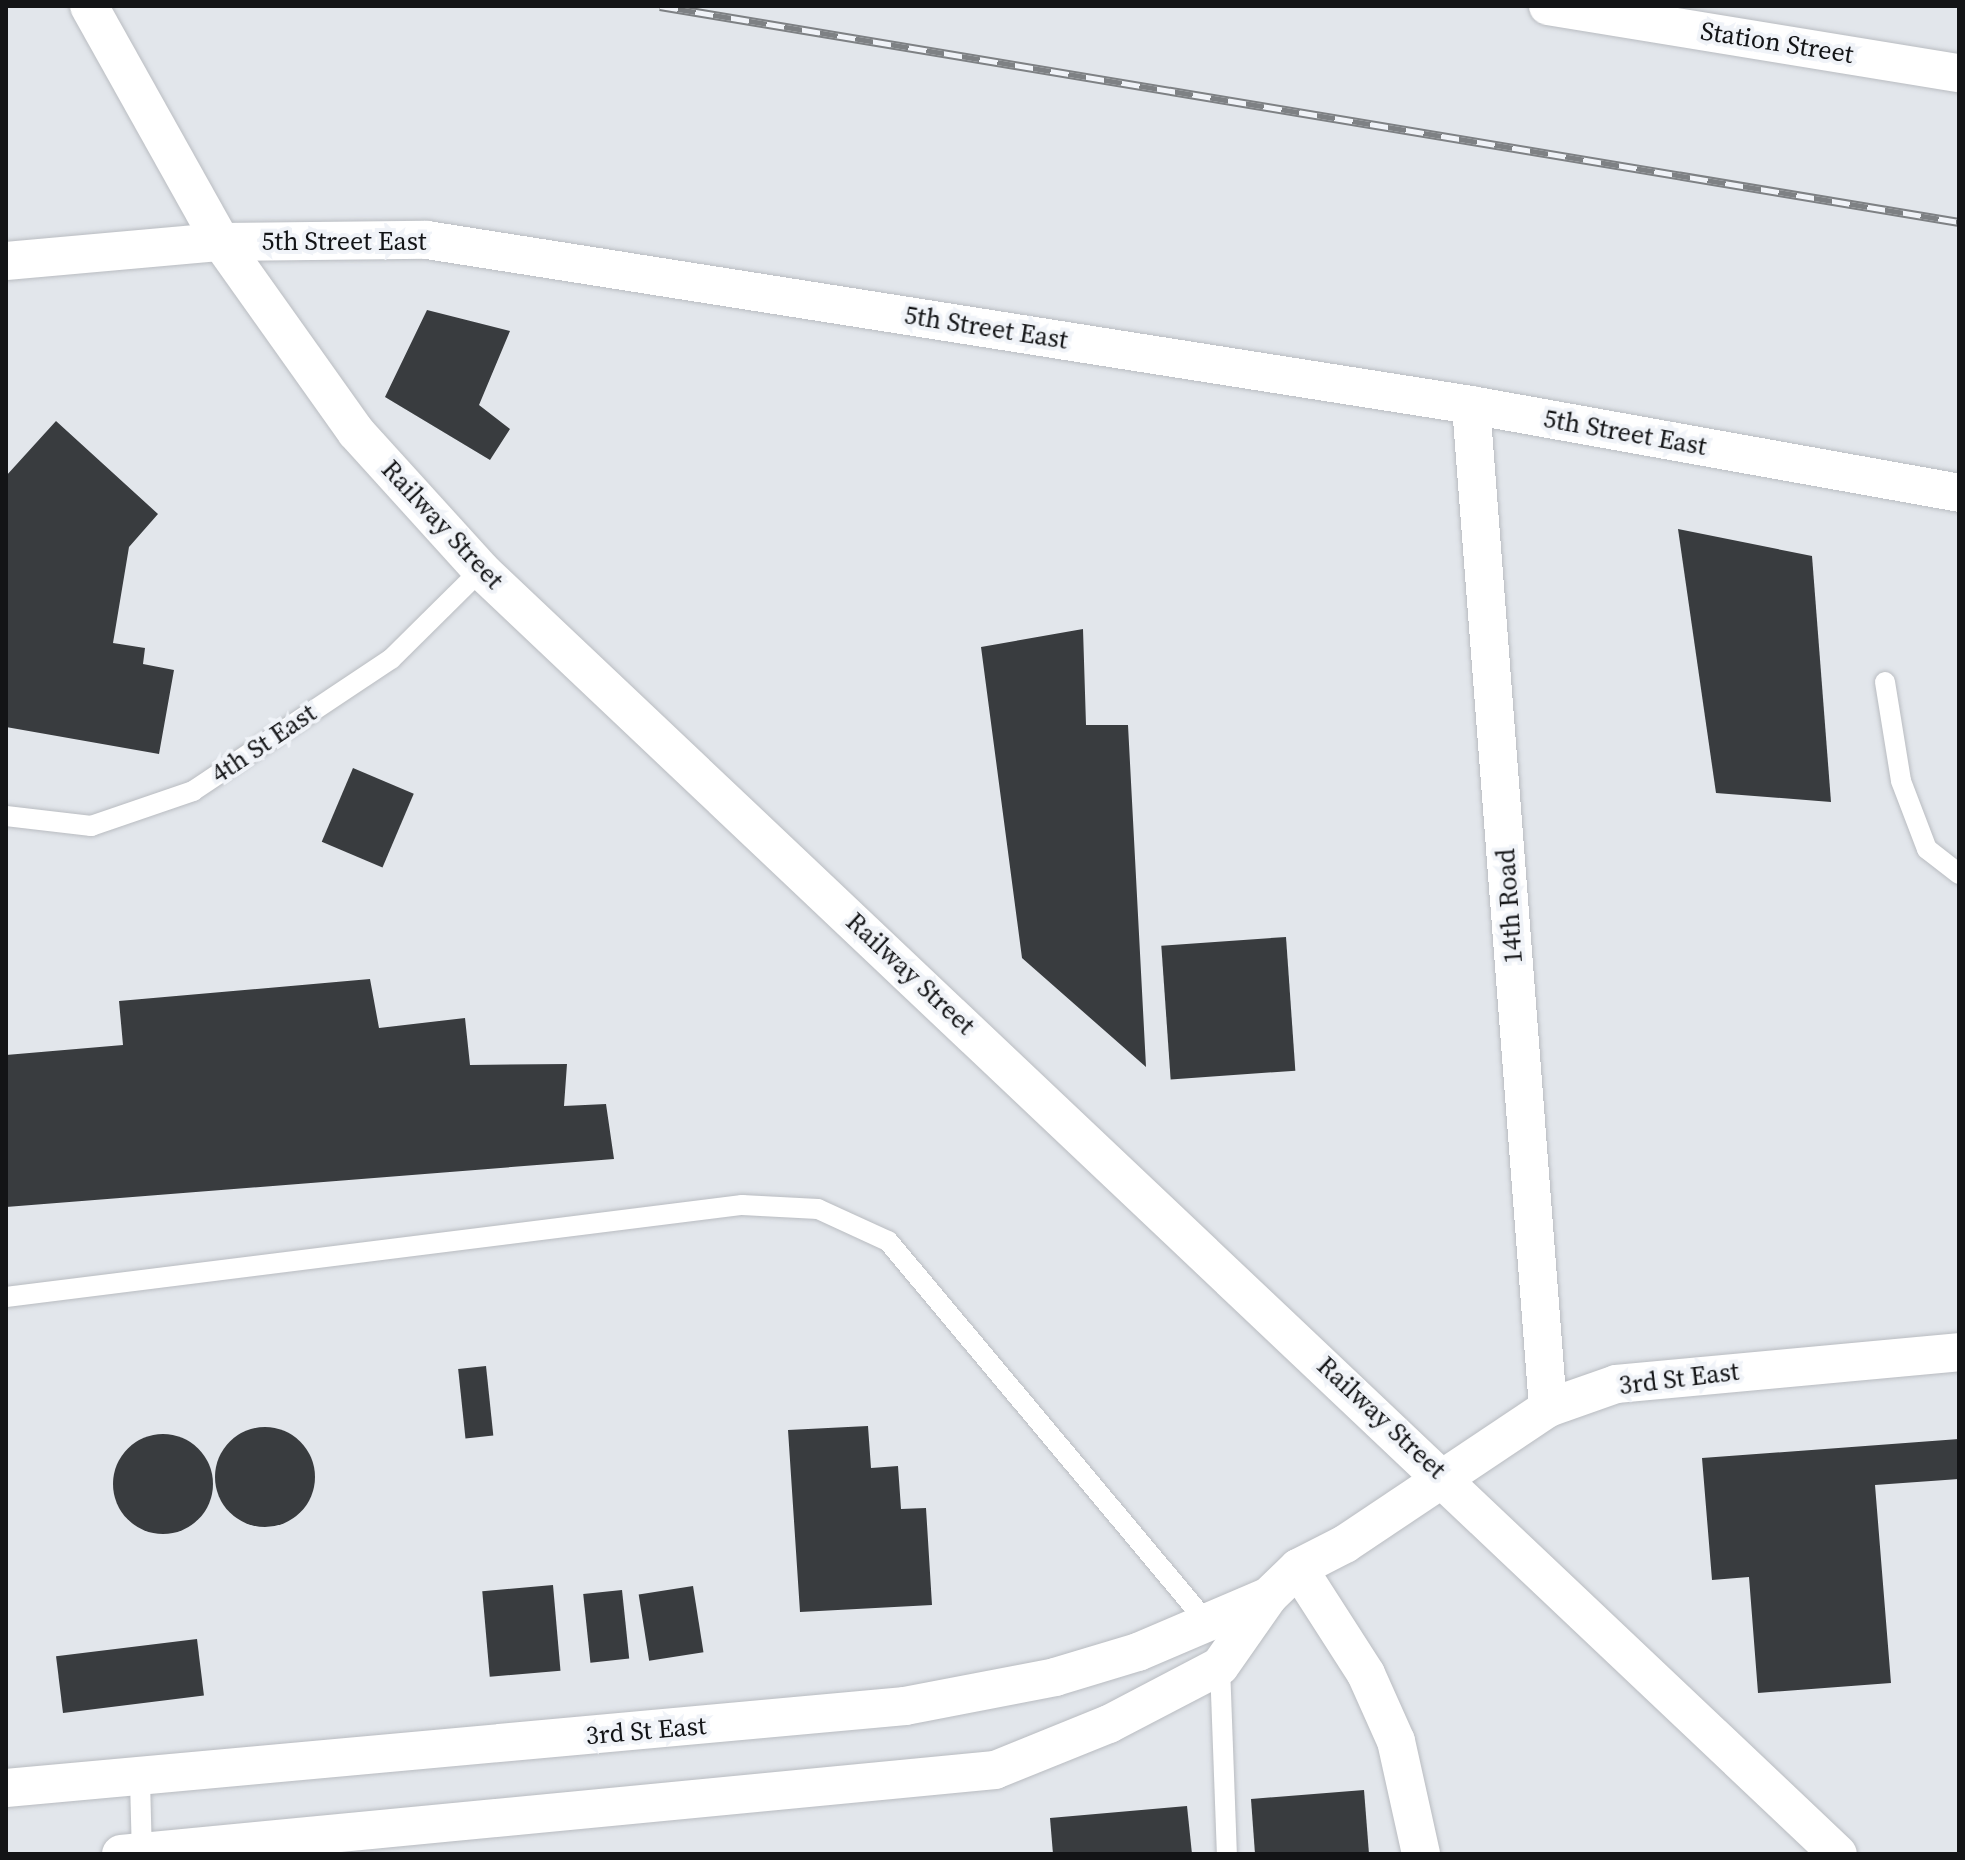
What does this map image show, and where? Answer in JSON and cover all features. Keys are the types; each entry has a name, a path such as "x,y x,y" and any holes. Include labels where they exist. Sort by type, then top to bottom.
{"street":[{"name":"Railway Street","path":"89,6 221,242 356,432 481,570 1441,1475 1838,1854"},
{"name":"Station Street","path":"1548,6 1959,73"},
{"name":"5th Street East","path":"6,261 221,242 427,240 1471,405 1959,493"},
{"name":"14th Road","path":"1471,405 1548,1408"},
{"name":"3rd St East","path":"135,1854 995,1770 1109,1724 1220,1666 1269,1596 1298,1568 1345,1544 1441,1475 1548,1408 1616,1384 1959,1352"},
{"path":"1298,1568 1366,1674 1396,1741 1421,1854"},
{"name":"3rd St East","path":"6,1788 140,1780 905,1706 1097,1665 1138,1652 1205,1620 1269,1596"}],"lane":[{"name":"4th St East","path":"6,816 91,826 193,791 391,659 481,570"},
{"path":"1885,682 1901,781 1921,835 1927,849 1959,874"},
{"path":"6,1297 742,1205 818,1209 888,1241 1205,1620"},
{"path":"1220,1666 1227,1854"},
{"path":"135,1854 140,1780"}],"building":[{"path":"427,310 510,331 479,405 510,429 490,460 385,397"},
{"path":"56,421 158,514 129,547 113,643 145,648 143,664 174,670 159,754 6,727 6,476"},
{"path":"1678,529 1812,556 1831,802 1716,793"},
{"path":"1083,629 1086,725 1128,725 1146,1067 1022,958 981,647"},
{"path":"353,768 414,794 382,867 322,842"},
{"path":"1286,937 1295,1071 1171,1079 1161,946"},
{"path":"370,979 379,1028 465,1018 470,1065 567,1064 564,1106 606,1104 614,1159 6,1207 6,1055 123,1045 119,1001"},
{"path":"486,1366 493,1436 465,1439 458,1369"},
{"path":"868,1426 871,1468 898,1466 901,1509 926,1508 932,1605 800,1612 788,1430"},
{"path":"265,1427 284,1431 300,1442 311,1458 315,1477 311,1496 300,1512 284,1523 265,1527 246,1523 230,1512 219,1496 215,1477 219,1458 230,1442 246,1431"},
{"path":"163,1434 182,1438 198,1449 209,1465 213,1484 209,1503 198,1519 182,1530 163,1534 144,1530 128,1519 117,1503 113,1484 117,1465 128,1449 144,1438"},
{"path":"1959,1439 1959,1479 1875,1485 1891,1683 1758,1693 1749,1577 1712,1580 1702,1458"},
{"path":"553,1585 560,1671 490,1677 482,1591"},
{"path":"693,1586 703,1652 649,1661 639,1595"},
{"path":"622,1590 629,1659 590,1663 583,1594"},
{"path":"197,1639 204,1696 63,1713 56,1656"},
{"path":"1364,1790 1369,1854 1255,1854 1251,1799"},
{"path":"1187,1806 1192,1854 1053,1854 1050,1818"}],"railway":[{"path":"660,6 1959,222"}]}
